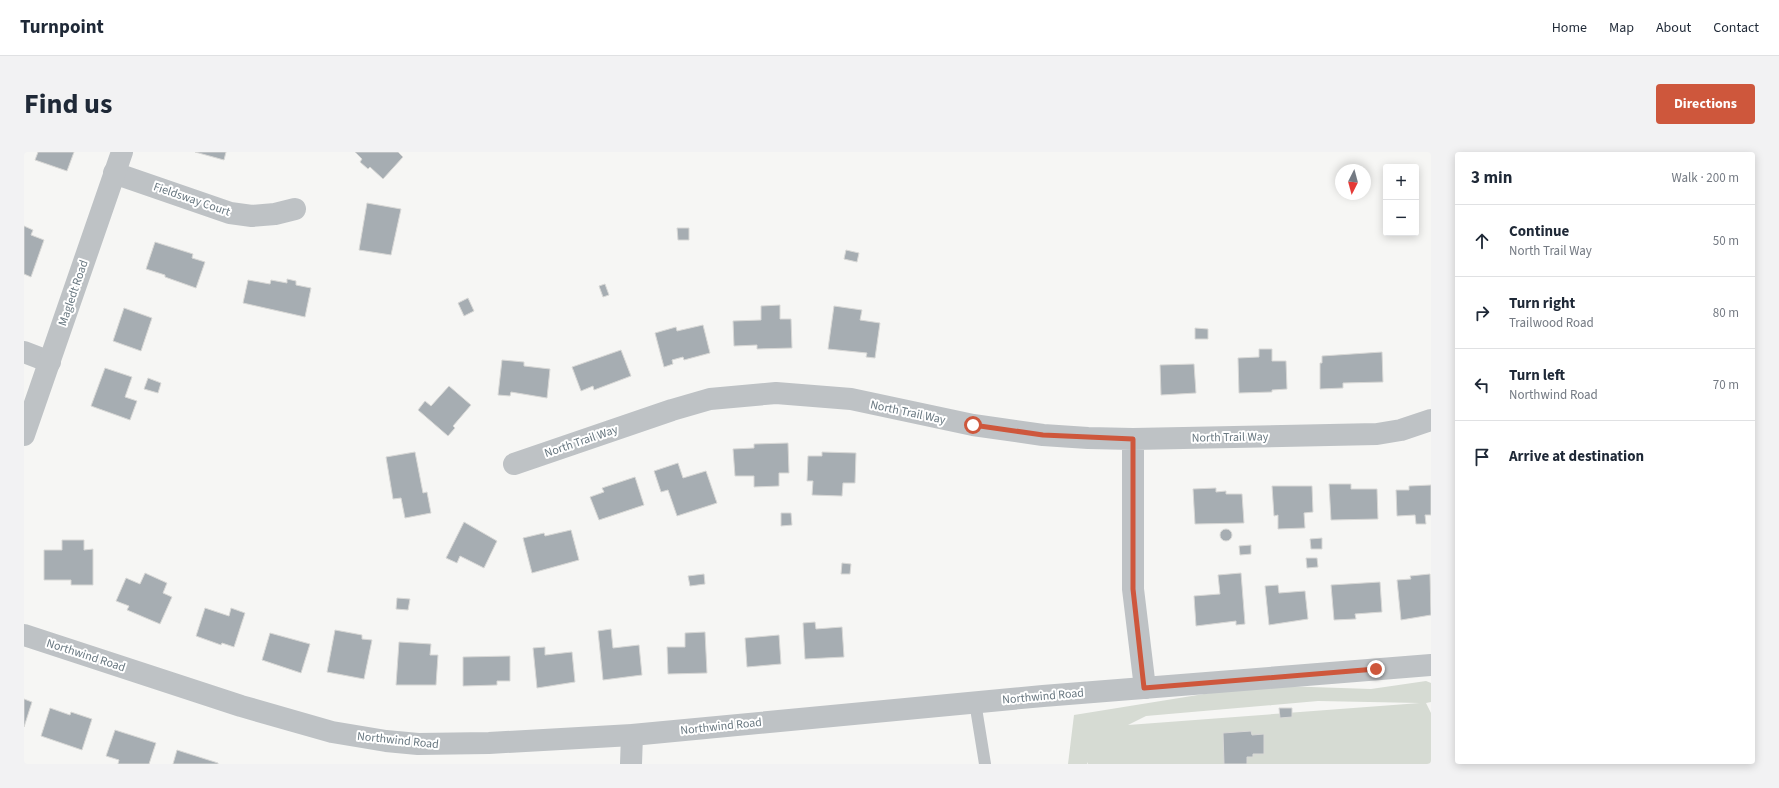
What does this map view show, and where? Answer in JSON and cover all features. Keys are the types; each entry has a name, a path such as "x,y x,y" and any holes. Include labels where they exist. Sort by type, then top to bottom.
{"street":[{"name":"Magledt Road","path":"24,435 122,152"},
{"name":"Fieldsway Court","path":"114,173 230,213 252,216 275,214 295,209"},
{"path":"24,352 50,362"},
{"name":"North Trail Way","path":"514,464 672,410 710,399 776,393 851,399 973,425 1043,435 1133,439 1377,434 1400,430 1431,420"},
{"path":"1133,439 1133,589 1144,688"},
{"name":"Northwind Road","path":"24,635 241,706 332,732 358,737 418,744 445,745 632,735 975,702 1431,665"},
{"path":"631,764 632,735"}],"lane":[{"path":"975,702 985,764"}],"shaded area":[{"path":"1426,681 1431,683 1431,702 1426,703 1431,713 1431,764 1088,764 1087,762 1087,764 1068,764 1074,715 1235,689 1281,686 1371,689","holes":["1318,701 1420,703 1128,725 1146,716"]}],"building":[{"path":"38,152 74,152 67,171 35,160"},
{"path":"195,152 226,152 224,160"},
{"path":"355,152 398,152 403,157 383,179 370,167 368,169 360,162 362,159"},
{"path":"367,203 401,209 391,255 359,250"},
{"path":"24,226 33,230 31,235 44,240 31,277 24,274"},
{"path":"677,228 689,228 689,240 678,240"},
{"path":"155,242 193,254 192,258 205,262 196,288 146,269"},
{"path":"846,250 859,253 857,262 844,259"},
{"path":"287,279 296,281 296,285 311,288 305,317 243,303 248,280 270,284 271,280 287,283"},
{"path":"605,284 609,295 603,297 599,286"},
{"path":"468,298 474,311 464,316 458,303"},
{"path":"780,305 780,319 791,319 792,348 757,349 757,345 734,346 733,321 761,320 761,306"},
{"path":"834,306 862,310 860,320 880,323 875,358 866,357 867,353 828,349"},
{"path":"124,308 152,318 141,351 113,341"},
{"path":"703,325 710,353 684,360 683,357 672,360 673,364 664,367 655,333 676,327 677,331"},
{"path":"1195,328 1208,329 1208,339 1195,339"},
{"path":"1259,349 1272,349 1272,361 1286,361 1287,389 1272,390 1272,392 1239,393 1238,358 1259,357"},
{"path":"621,350 631,376 594,390 593,386 581,391 572,367"},
{"path":"1382,352 1383,382 1343,383 1343,388 1320,389 1320,363 1322,363 1322,356"},
{"path":"502,360 524,362 524,366 550,369 547,398 511,392 510,396 498,395"},
{"path":"1194,364 1196,393 1161,395 1160,365"},
{"path":"105,368 132,377 125,397 137,401 130,420 91,406"},
{"path":"148,378 161,383 158,393 144,389"},
{"path":"449,386 471,405 453,426 455,428 448,436 418,410 425,401 431,406"},
{"path":"788,443 789,473 779,473 779,486 754,487 754,476 735,476 733,449 754,448 754,444"},
{"path":"415,452 423,493 427,492 431,513 405,518 401,498 393,499 386,457"},
{"path":"822,452 856,453 855,483 843,483 842,496 812,495 813,481 807,481 808,456 822,456"},
{"path":"678,463 683,478 706,471 717,503 677,516 668,490 661,492 654,471"},
{"path":"635,477 644,505 599,520 590,497 604,492 602,488"},
{"path":"1329,484 1351,484 1351,489 1377,489 1378,519 1331,520"},
{"path":"1431,485 1431,515 1425,515 1426,524 1416,524 1415,515 1397,516 1396,490 1409,490 1409,486"},
{"path":"1272,486 1312,486 1313,512 1304,513 1305,528 1278,529 1278,515 1274,516"},
{"path":"1216,488 1216,492 1226,491 1226,494 1242,494 1244,523 1195,524 1193,489"},
{"path":"781,513 791,513 792,525 781,526"},
{"path":"464,522 497,541 484,568 460,556 457,563 446,558"},
{"path":"1224,529 1228,529 1232,535 1228,541 1224,541 1220,537 1220,533"},
{"path":"571,530 579,560 532,573 523,538 544,533 545,536"},
{"path":"1322,538 1322,549 1311,549 1310,539"},
{"path":"62,540 84,540 84,550 93,549 93,585 71,585 71,580 44,580 44,550 62,550"},
{"path":"1251,545 1251,554 1240,555 1239,546"},
{"path":"1306,558 1317,558 1318,567 1307,568"},
{"path":"842,563 851,564 850,574 841,574"},
{"path":"145,573 167,583 163,593 172,597 160,624 127,610 129,606 116,601 126,578 140,584"},
{"path":"1241,573 1245,624 1236,625 1236,621 1196,626 1194,596 1220,594 1218,575"},
{"path":"704,574 705,584 690,586 688,576"},
{"path":"1430,574 1431,615 1401,620 1397,580 1411,579 1410,576"},
{"path":"1380,582 1382,612 1355,614 1356,619 1334,620 1331,585"},
{"path":"1278,585 1279,593 1305,591 1308,619 1269,625 1265,586"},
{"path":"397,598 410,599 408,610 396,609"},
{"path":"205,608 229,616 231,608 245,613 234,647 222,643 221,645 196,636"},
{"path":"815,622 816,629 842,627 844,657 805,659 803,623"},
{"path":"611,629 613,648 639,645 642,675 603,680 598,631"},
{"path":"335,630 362,635 362,639 372,640 364,679 327,672"},
{"path":"705,632 707,673 668,674 667,647 685,647 685,633"},
{"path":"270,633 310,644 301,673 262,660"},
{"path":"779,635 781,664 747,667 745,638"},
{"path":"399,642 431,644 430,655 438,655 436,685 396,685"},
{"path":"545,647 545,655 572,652 575,682 537,688 533,648"},
{"path":"510,656 510,681 497,681 497,685 463,686 463,657"},
{"path":"24,699 32,702 24,727"},
{"path":"50,708 70,715 71,712 92,719 82,750 41,736"},
{"path":"1279,708 1292,708 1292,717 1280,718"},
{"path":"115,730 156,743 149,764 118,764 119,760 106,756"},
{"path":"1251,731 1252,735 1264,734 1264,754 1253,754 1253,757 1247,757 1247,764 1224,764 1223,733"},
{"path":"177,750 218,763 218,764 173,764"}],"route":[{"path":"973,425 1043,435 1133,439 1133,589 1144,688 1376,669"}]}
